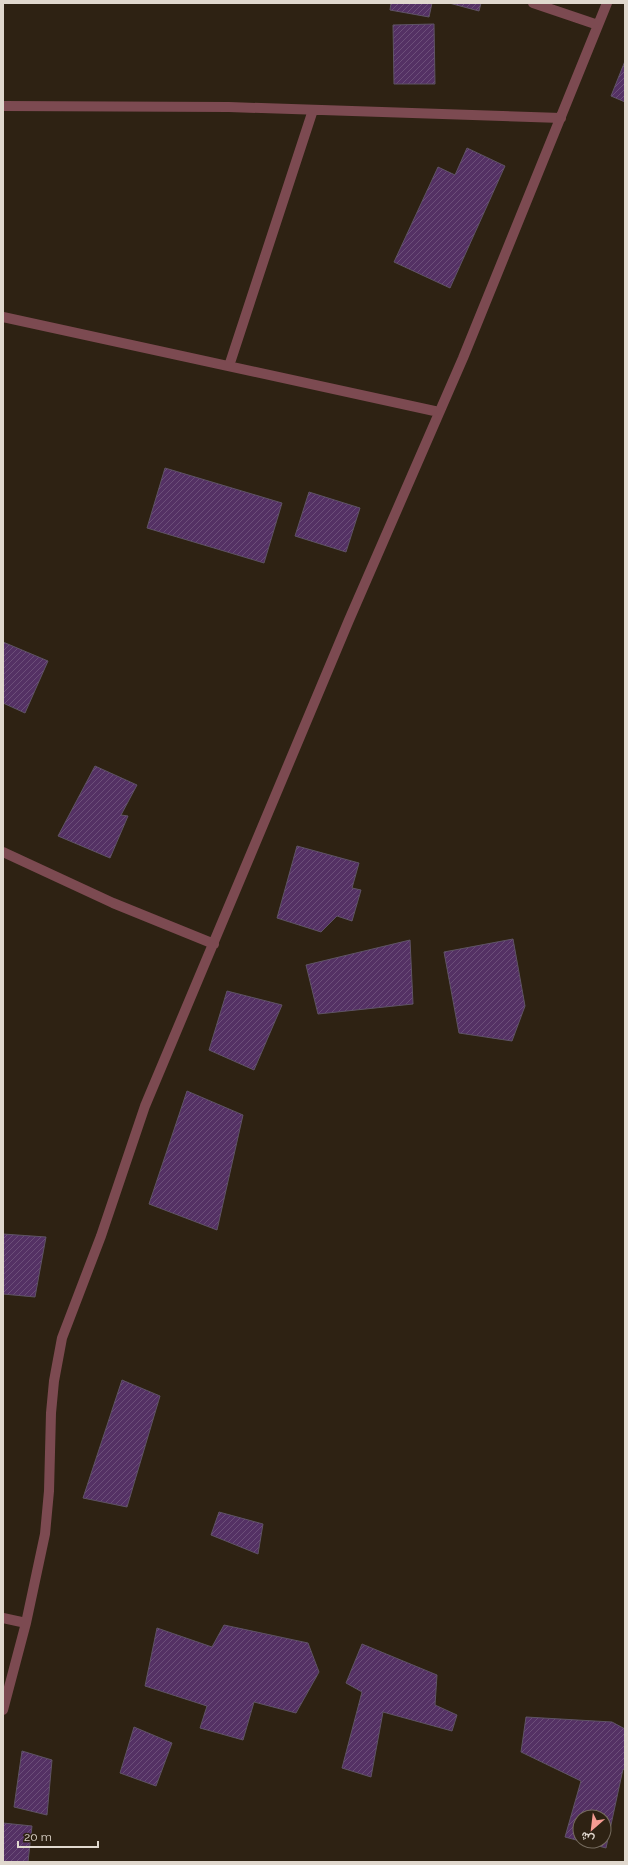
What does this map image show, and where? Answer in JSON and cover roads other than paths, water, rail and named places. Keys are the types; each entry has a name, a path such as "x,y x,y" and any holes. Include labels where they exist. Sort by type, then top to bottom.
{"street":[{"path":"533,3 598,25"},
{"path":"3,1710 26,1623 45,1534 49,1490 51,1413 54,1381 62,1338 101,1236 145,1106 349,620 439,412 607,3"},
{"path":"3,106 228,107 561,118"},
{"path":"229,366 313,110"},
{"path":"3,318 439,412"},
{"path":"3,852 113,903 214,944"},
{"path":"3,1618 26,1623"}]}
